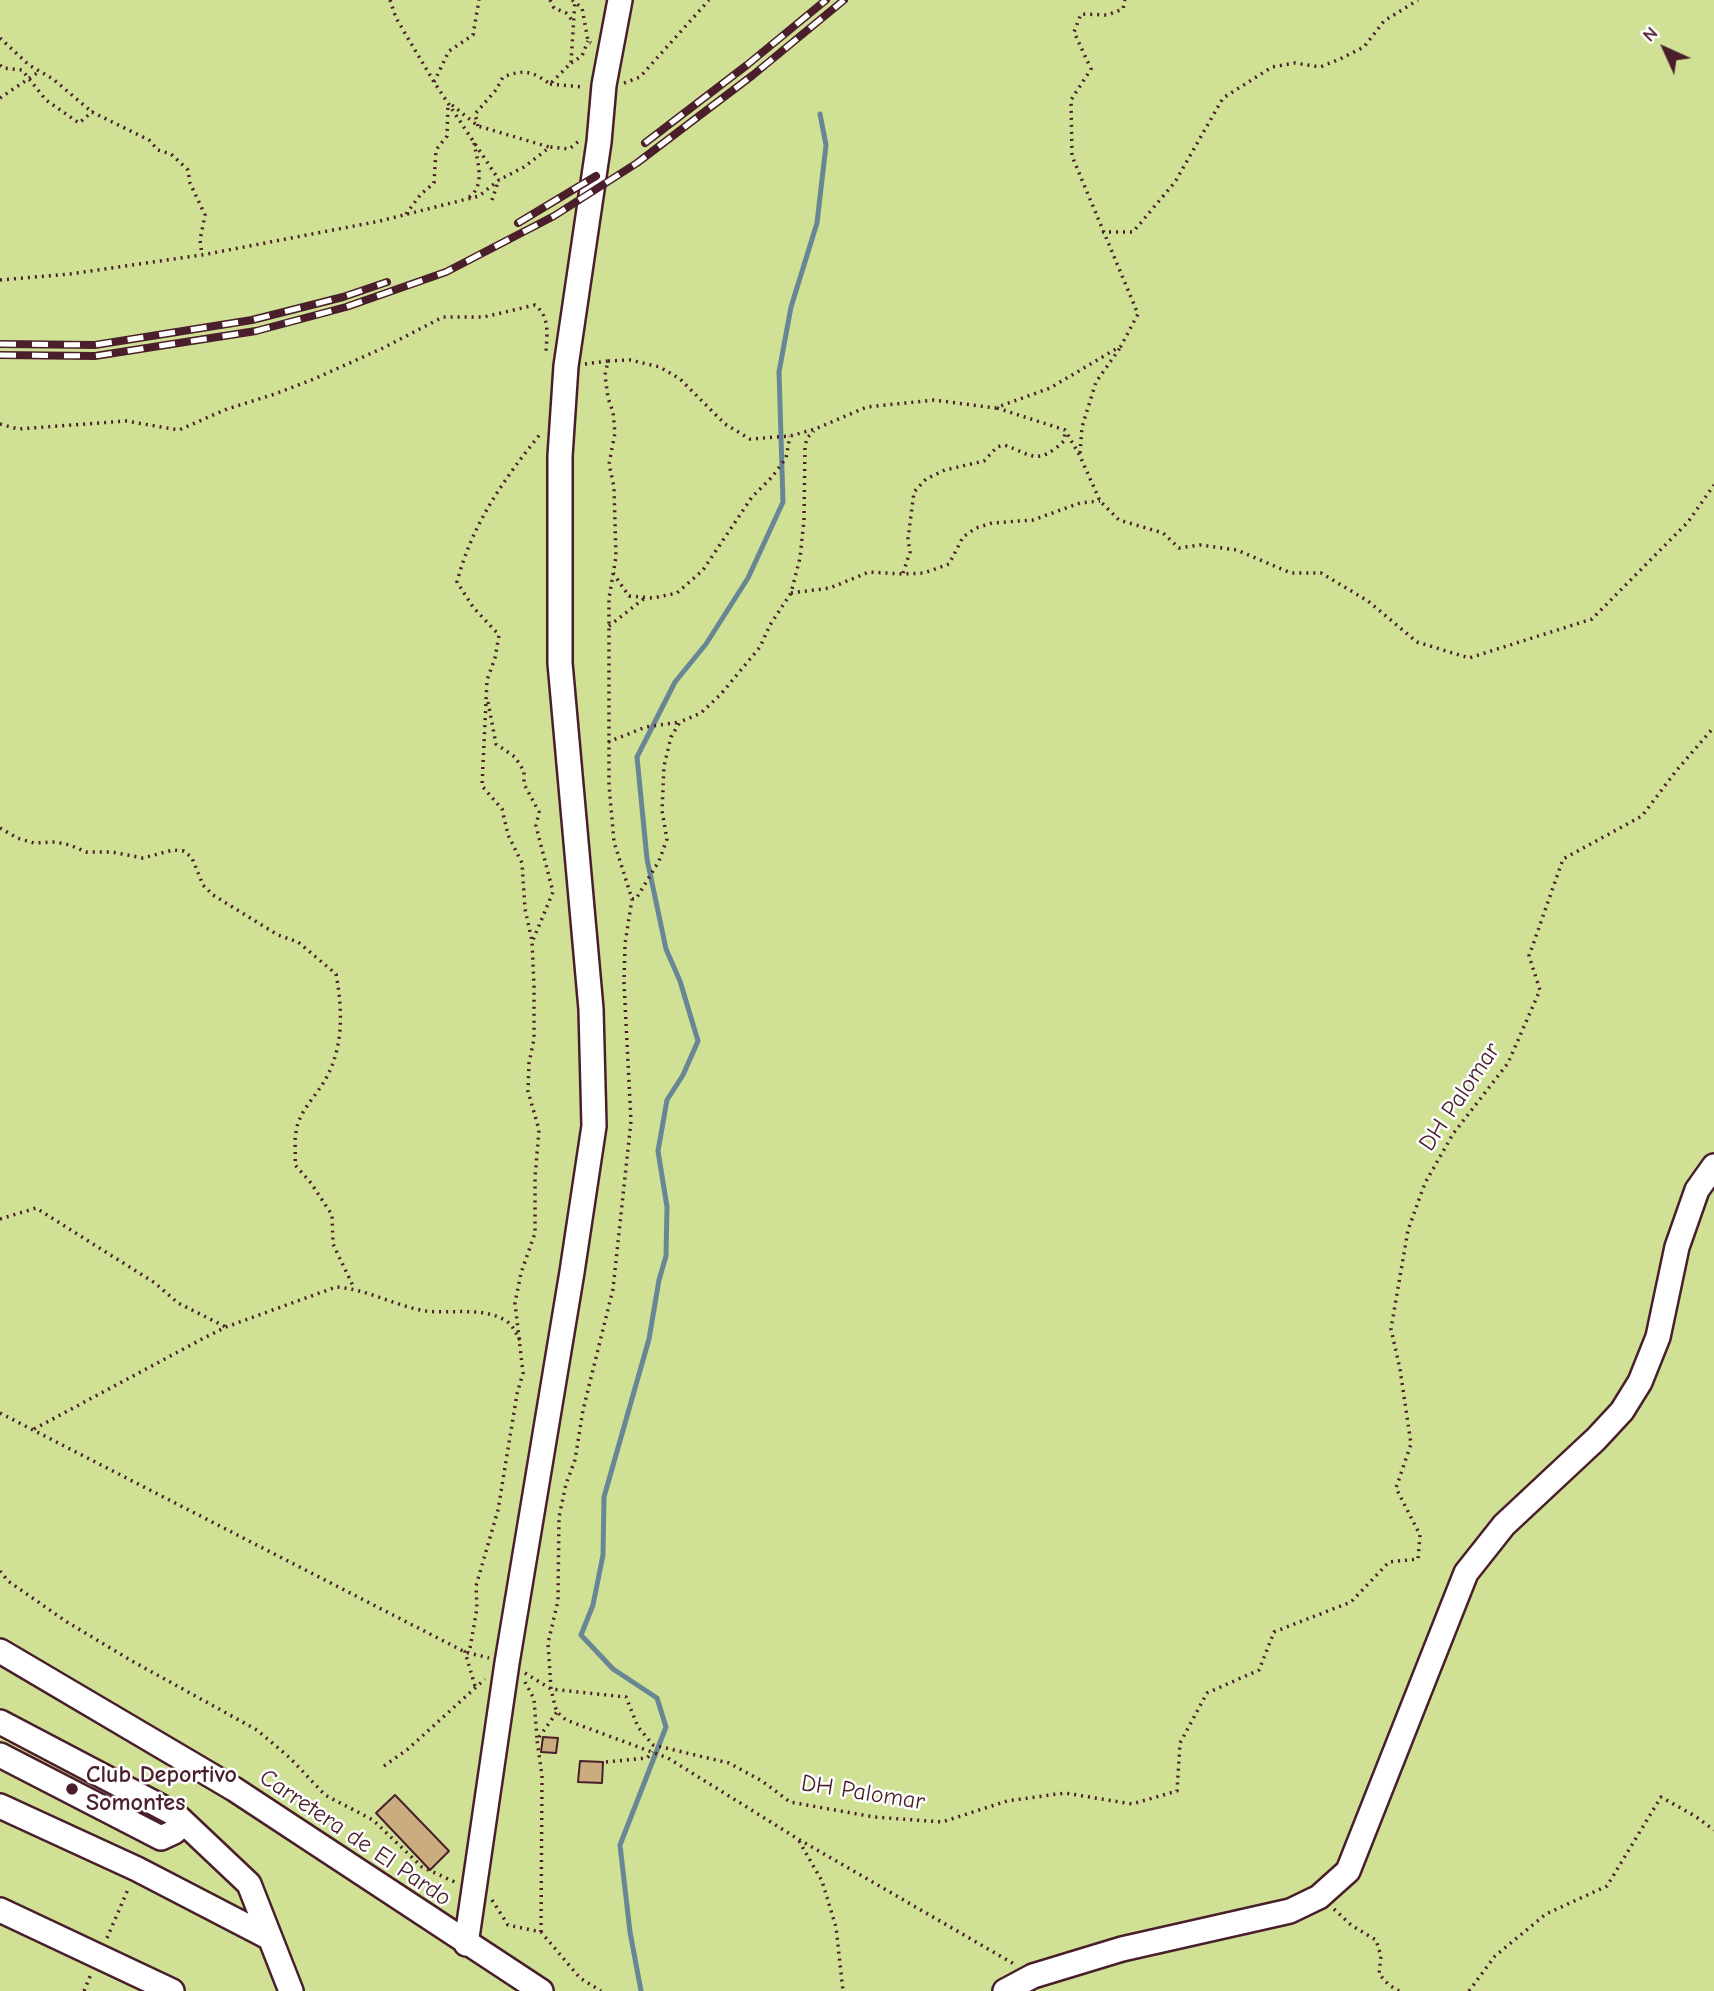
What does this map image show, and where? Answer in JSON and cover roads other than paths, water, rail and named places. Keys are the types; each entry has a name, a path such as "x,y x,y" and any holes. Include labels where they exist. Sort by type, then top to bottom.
{"street":[{"path":"466,1944 507,1663 594,1126 591,1009 561,663 560,456 566,366 599,142 613,84 610,50 620,0"},
{"path":"1005,1991 1033,1976 1122,1949 1290,1911 1319,1897 1348,1871 1466,1573 1504,1525 1622,1411 1640,1382 1658,1337 1678,1247 1689,1213 1697,1190 1714,1166"},
{"name":"Carretera de El Pardo","path":"0,1651 234,1789 538,1990"},
{"path":"0,1723 175,1814 248,1884 291,1991"},
{"path":"0,1755 160,1838 174,1832 183,1823"},
{"path":"0,1806 137,1869 270,1938"},
{"path":"0,1910 172,1991"}],"waterway":[{"path":"641,1991 630,1932 620,1845 666,1727 657,1698 613,1669 581,1635 593,1605 603,1555 604,1497 649,1339 666,1256 667,1207 658,1151 667,1100 683,1075 698,1041 680,981 666,949 647,859 637,757 675,682 706,644 748,578 783,502 779,372 791,307 817,223 826,145 820,114"}],"railway":[{"path":"645,143 826,0"},
{"path":"0,355 95,356 256,331 346,307 446,272 554,216 637,163 753,75 844,0"},
{"path":"518,223 596,176"},
{"path":"0,344 95,345 252,320 343,297 387,282"}],"place":[{"name":"Club Deportivo Somontes","path":"72,1789"}]}
